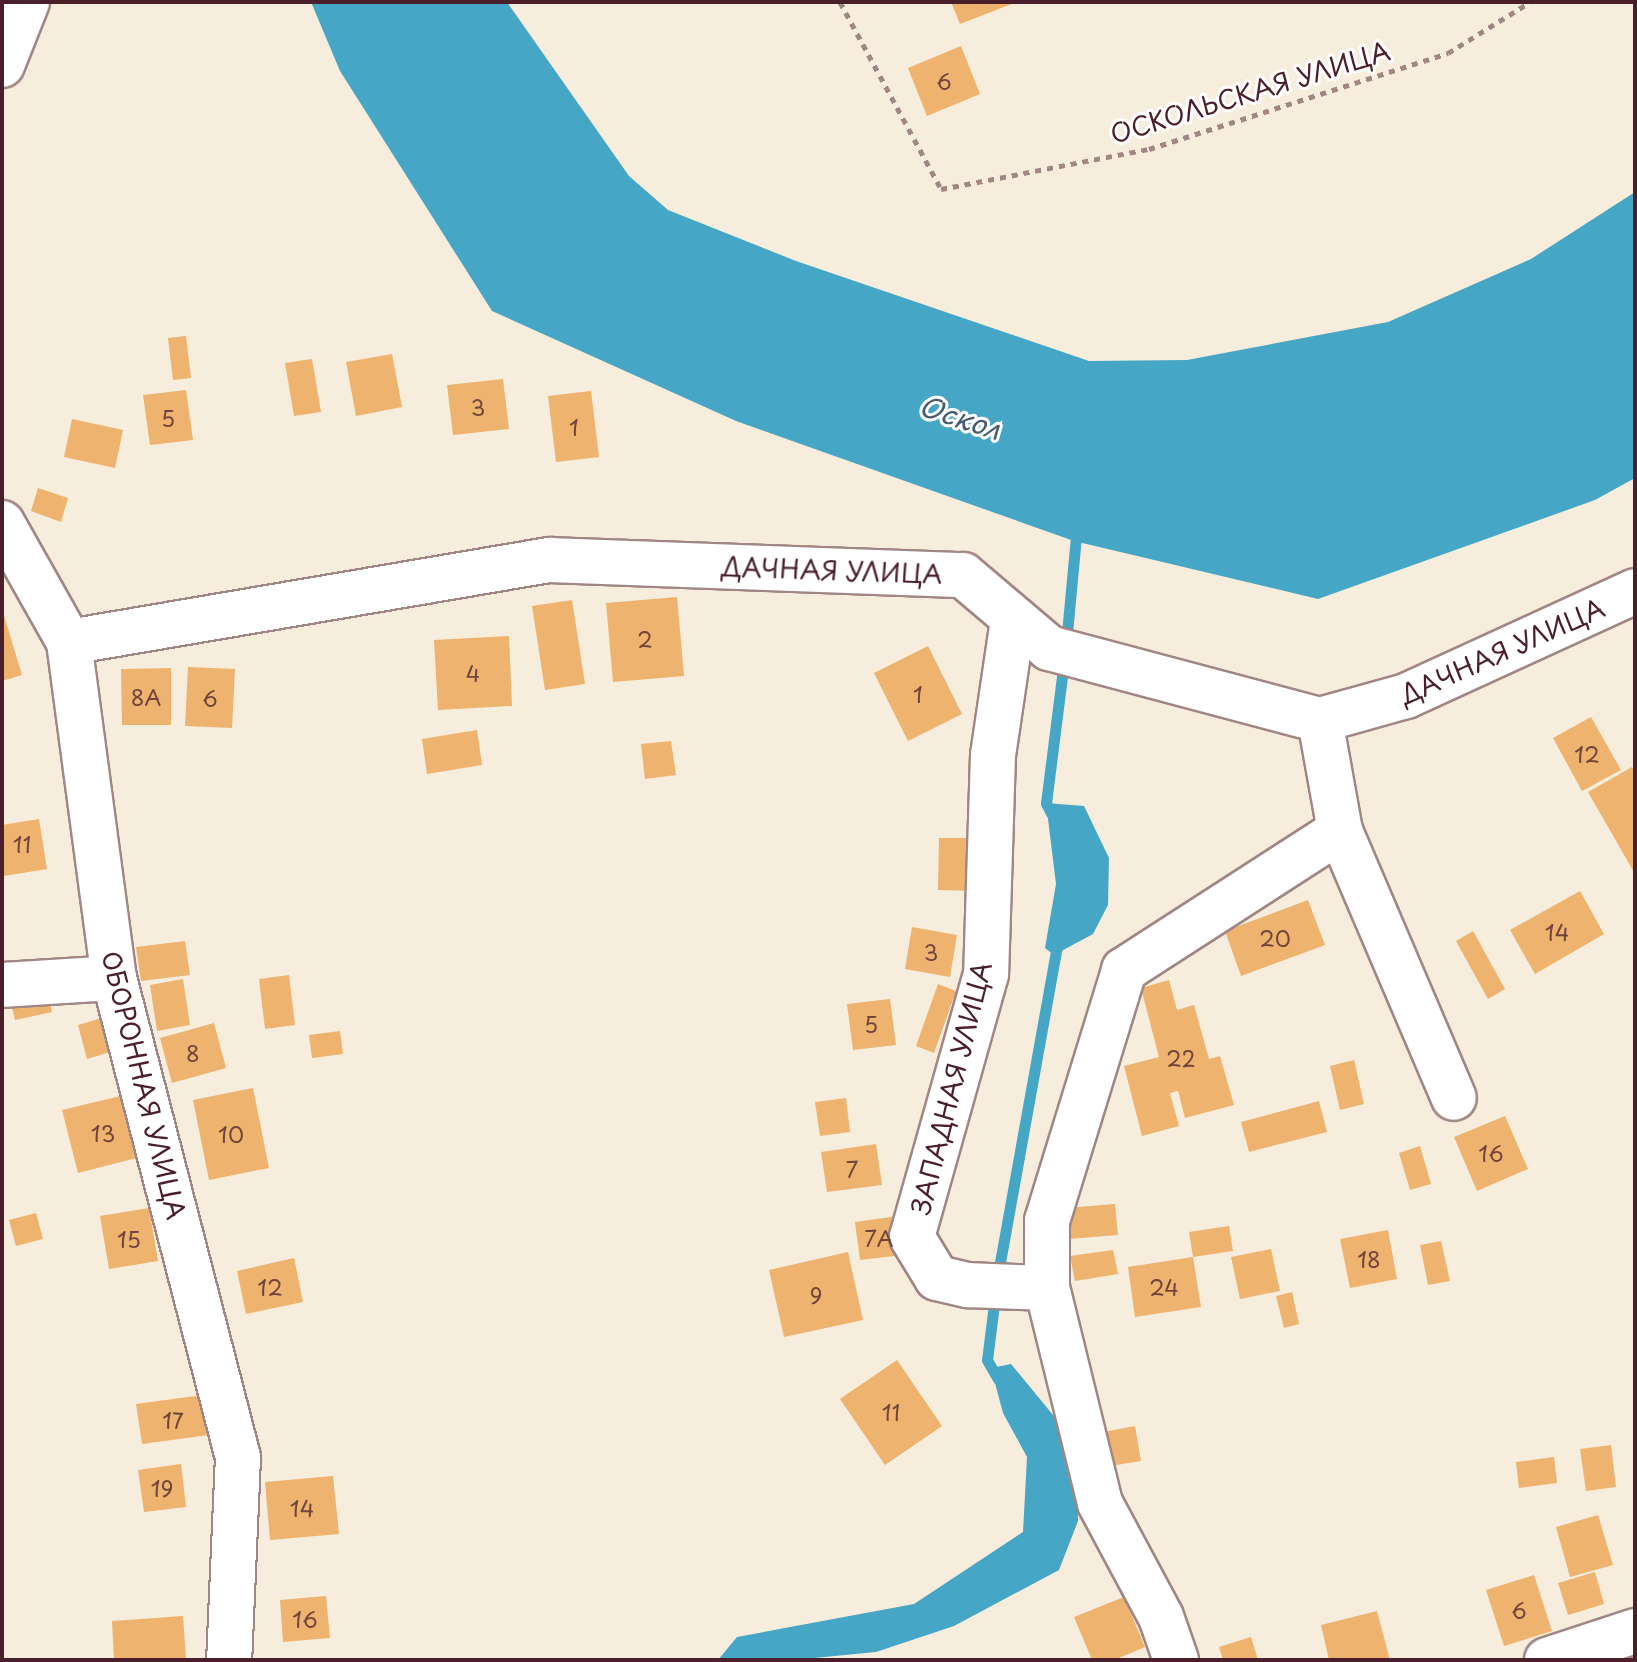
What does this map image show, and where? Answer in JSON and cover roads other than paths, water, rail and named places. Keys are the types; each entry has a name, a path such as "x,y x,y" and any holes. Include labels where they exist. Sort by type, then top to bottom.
{"street":[{"path":"2,65 27,2"},
{"name":"ОБОРОННАЯ УЛИЦА","path":"2,523 69,642 114,978 238,1457 229,1660"},
{"name":"ДАЧНАЯ УЛИЦА","path":"69,642 550,560 963,575 1013,620 1068,653 1320,720 1406,696 1635,591"},
{"name":"ЗАПАДНАЯ УЛИЦА","path":"1008,1286 937,1278 912,1237 986,974 993,755 1013,620"},
{"path":"1320,720 1340,831 1454,1098"},
{"path":"1176,1660 1161,1617 1100,1503 1008,1286 1047,1221 1124,970 1340,831"},
{"path":"2,985 114,978"},
{"path":"1547,1660 1635,1631"}],"water":[{"name":"Оскол","path":"311,2 507,2 629,176 668,210 796,261 1089,361 1187,360 1388,322 1531,259 1635,192 1635,478 1595,500 1318,599 1074,541 736,421 492,311 340,71"},
{"path":"1046,803 1084,806 1109,858 1108,905 1093,934 1054,955 1045,948 1056,884"},
{"path":"1011,1364 1053,1415 1077,1463 1078,1521 1059,1570 954,1626 876,1652 794,1660 718,1660 737,1637 914,1604 1023,1532 1027,1457 1003,1413 991,1368"}],"waterway":[{"path":"1066,644 1077,526"},
{"path":"1051,813 1046,803 1064,661"},
{"path":"997,1279 1058,941"},
{"path":"995,1296 987,1360 998,1379"}]}
